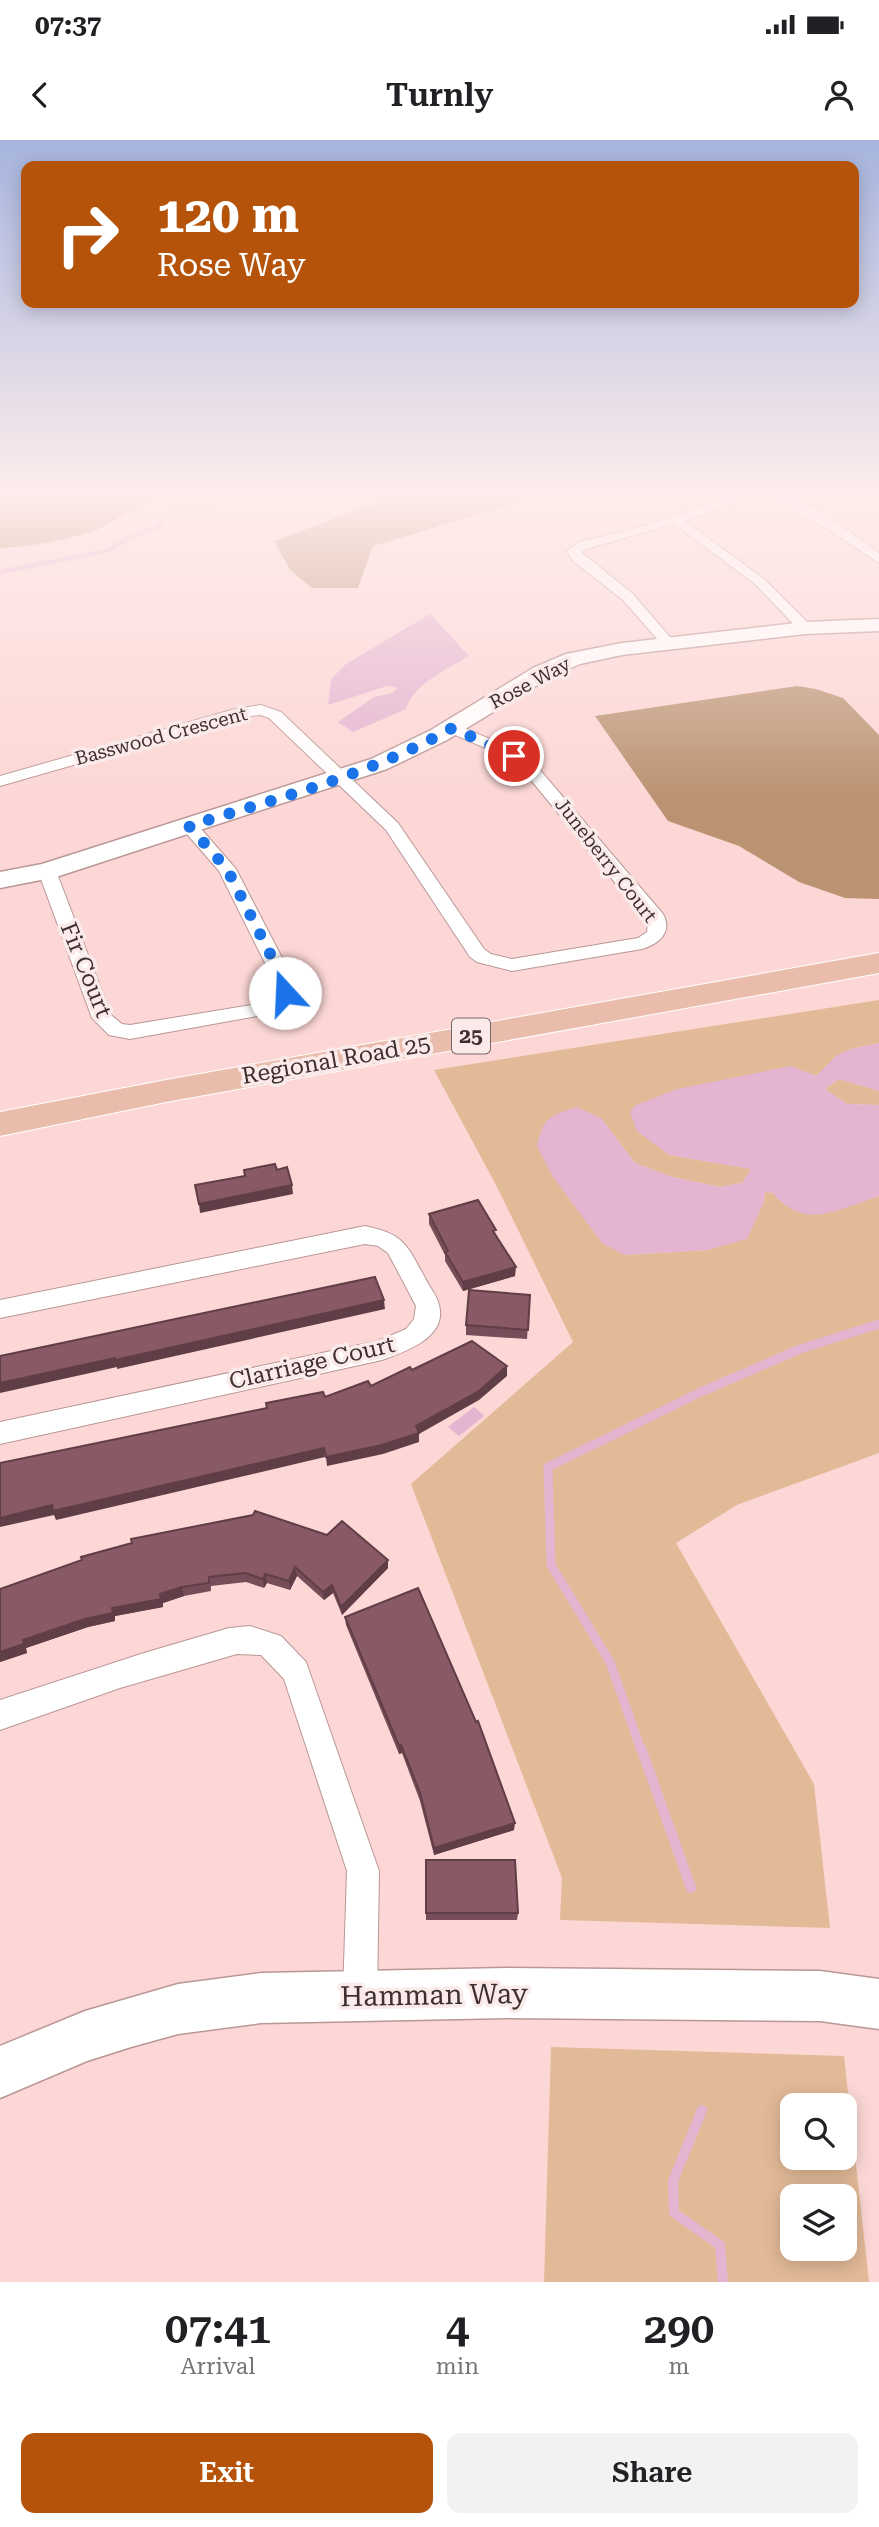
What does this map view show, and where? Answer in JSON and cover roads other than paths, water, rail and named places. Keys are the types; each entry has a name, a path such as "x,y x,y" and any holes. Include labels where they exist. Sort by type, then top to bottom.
{"main road":[{"name":"Regional Road 25","path":"0,1124 166,1091 879,963"}],"street":[{"path":"627,596 669,644"},
{"path":"773,596 805,628"},
{"name":"Rose Way","path":"0,880 47,871 342,778 407,752 562,663 600,653 669,644 805,628 879,625"},
{"name":"Basswood Crescent","path":"0,782 252,710 275,715 342,778"},
{"name":"Juneberry Court","path":"342,778 392,827 477,953 484,958 512,965 642,943 657,934 659,927 656,918 535,773 503,750 452,728"},
{"name":"Fir Court","path":"47,871 102,1018 108,1026 130,1032 268,1008 280,1001 285,993 285,983 227,869 189,826"},
{"name":"Clarriage Court","path":"0,1309 365,1235 384,1239 396,1247 428,1306 426,1322 415,1336 382,1350 0,1433"},
{"path":"0,1715 117,1673 198,1651 250,1639 271,1645 296,1672 363,1871 360,1995"},
{"name":"Hamman Way","path":"0,2072 85,2036 178,2009 261,1998 507,1993 820,1997 879,2004"}],"waterway":[{"path":"641,1750 610,1662 551,1565 548,1467 701,1392 800,1349 879,1324"},
{"path":"641,1748 691,1888"},
{"path":"702,2110 673,2181 674,2213 720,2245 723,2282"}]}
